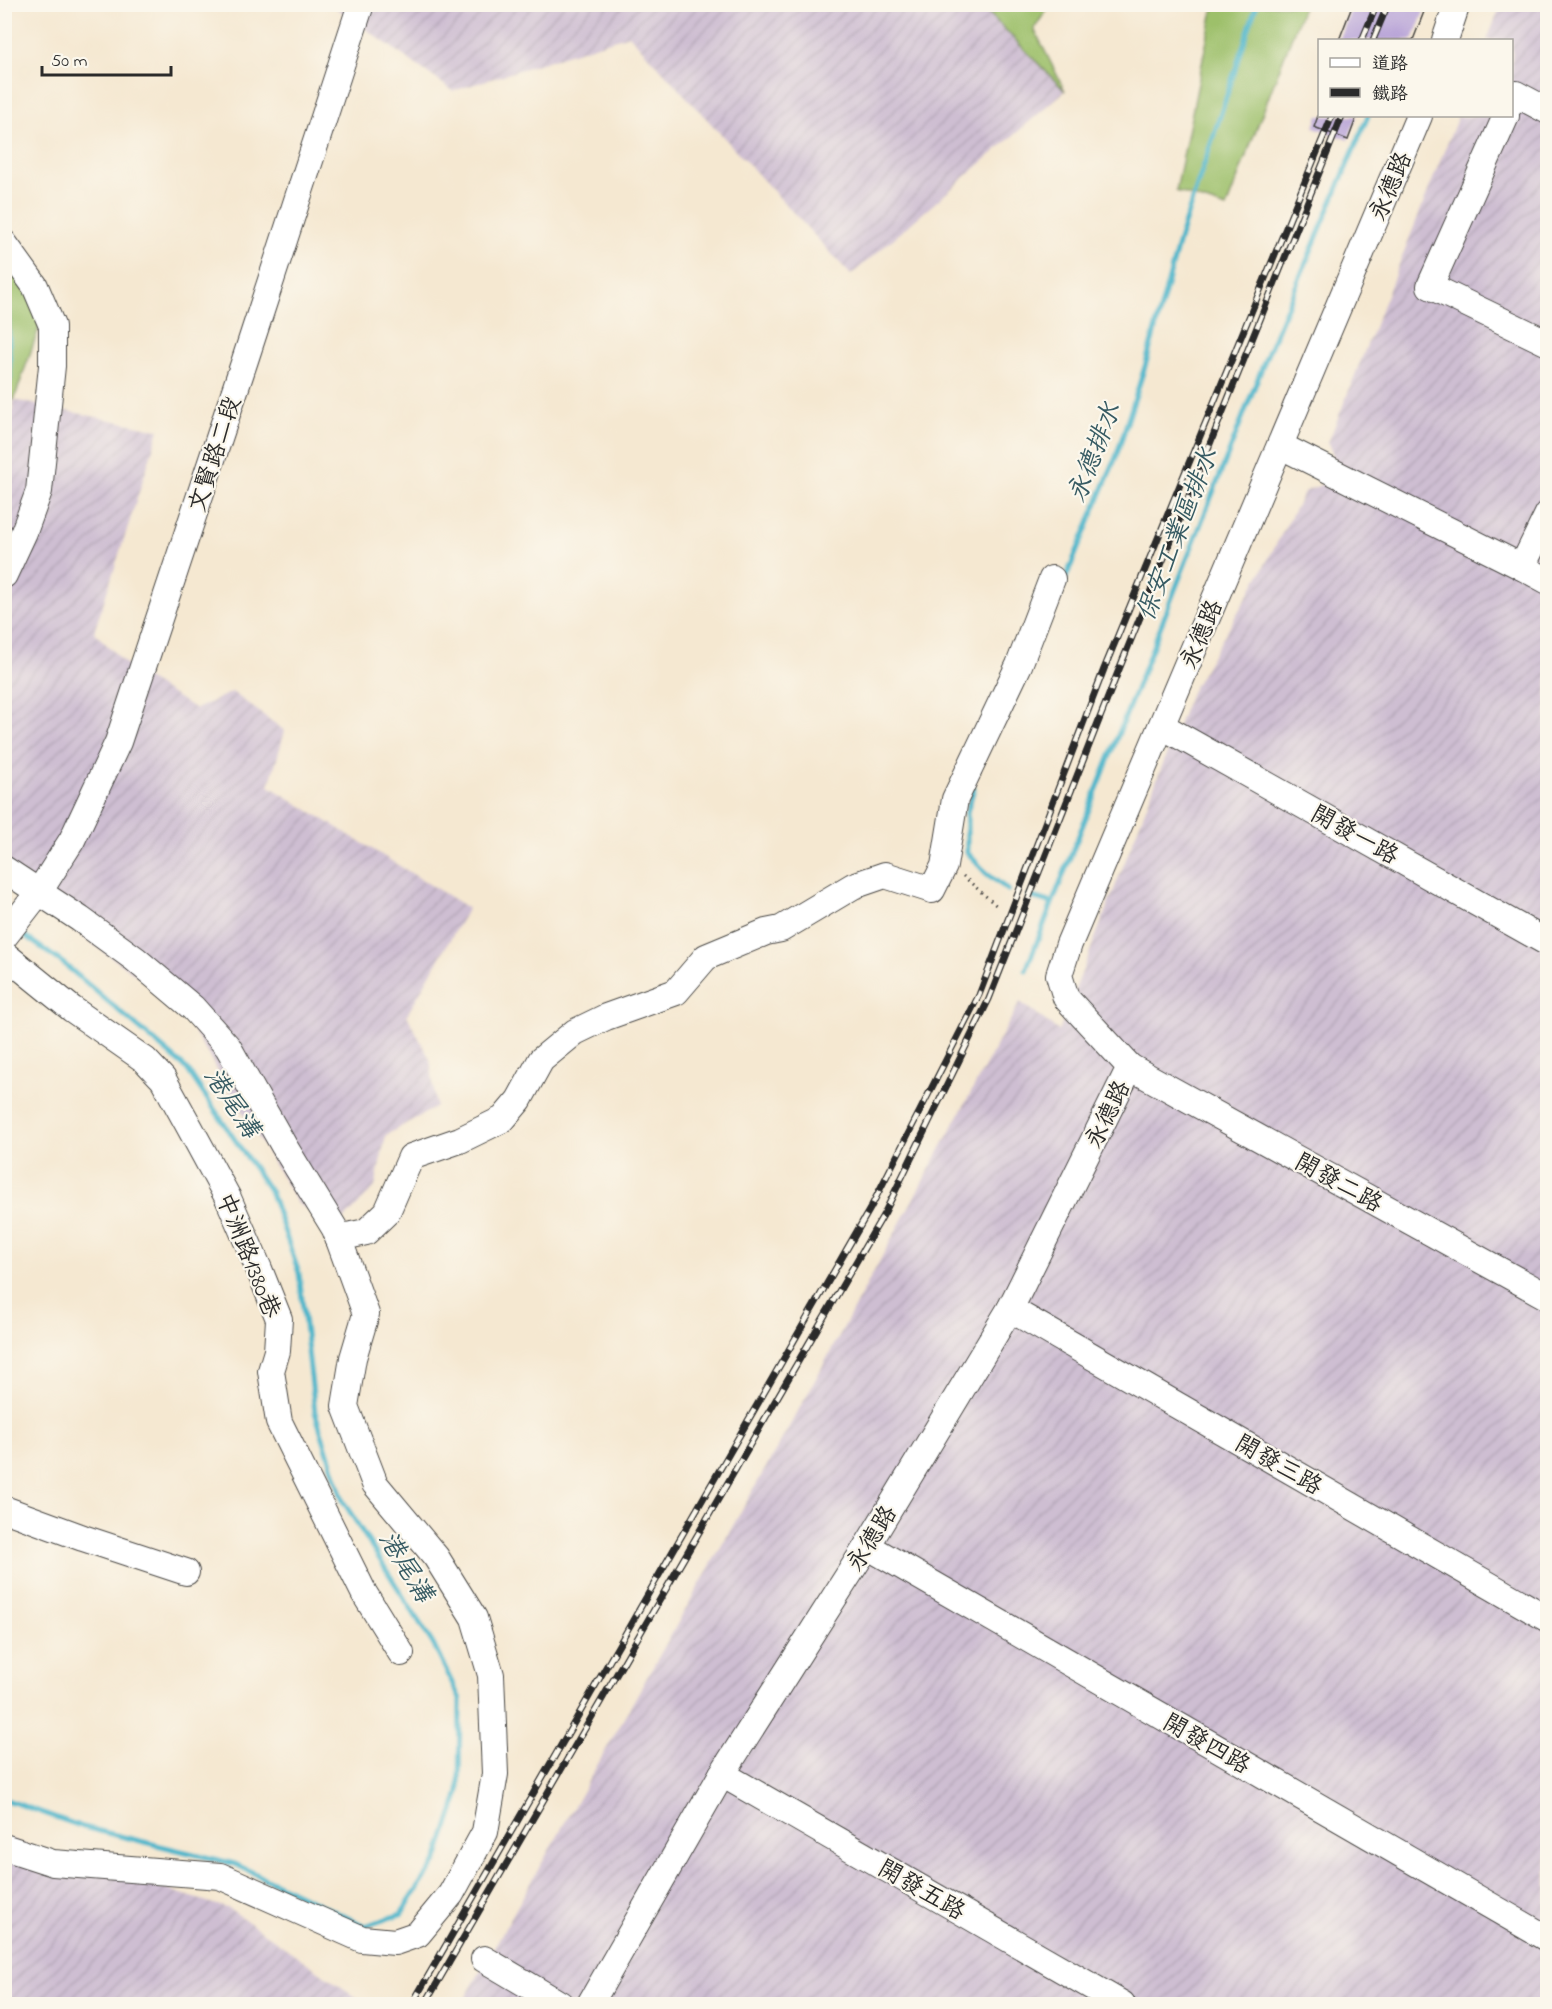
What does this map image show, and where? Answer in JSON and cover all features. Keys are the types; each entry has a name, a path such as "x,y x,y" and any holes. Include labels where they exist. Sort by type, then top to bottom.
{"street":[{"name":"文賢路二段","path":"4,937 39,892 72,840 118,742 361,4"},
{"path":"1445,39 1456,4"},
{"path":"1513,102 1516,94 1548,111"},
{"name":"永德路","path":"590,2004 722,1774 867,1546 1010,1309 1130,1067 1066,998 1059,975 1069,944 1419,117"},
{"path":"1506,117 1430,286 1548,343"},
{"path":"4,243 35,286 51,326 52,366 39,491 24,532 4,575"},
{"path":"1281,446 1548,581"},
{"path":"1522,567 1548,514"},
{"path":"338,1238 366,1232 387,1212 411,1157 460,1140 503,1119 519,1100 541,1060 574,1032 606,1017 676,992 706,957 766,932 781,929 853,886 885,875 932,890 944,866 955,799 1019,665 1052,579"},
{"name":"開發一路","path":"1162,726 1548,943"},
{"path":"4,869 135,959 193,1008 228,1047 338,1238 366,1314 353,1358 345,1406 375,1484 436,1557 474,1618 491,1676 495,1774 485,1832 451,1894 418,1934 395,1942 362,1939 220,1876 53,1863 4,1847"},
{"name":"中洲路1380巷","path":"4,954 72,1010 145,1060 163,1079 228,1198 260,1269 279,1319 278,1351 271,1371 279,1422 364,1593 401,1653"},
{"name":"開發二路","path":"1130,1067 1548,1298"},
{"name":"開發三路","path":"1010,1309 1548,1619"},
{"path":"4,1509 186,1572"},
{"name":"開發四路","path":"867,1546 1548,1940"},
{"name":"開發五路","path":"722,1774 1122,2004"},
{"path":"484,1959 560,2004"}],"path":[{"path":"946,852 965,879 998,907"}],"shaded area":[{"path":"332,5 981,5 1065,91 851,275 629,35 453,91"},
{"path":"1501,5 1547,5 1547,2004 462,2004 807,1395 1020,1002 1059,1031 1191,692 1258,578 1304,492 1342,476 1328,443 1458,117 1513,117 1513,39 1487,39"},
{"path":"14,400 159,430 94,632 132,670 196,709 232,692 285,731 269,786 468,908 407,1015 430,1059 436,1107 386,1135 375,1187 335,1229 329,1222 298,1204 178,1005 47,911 5,884 4,481"},
{"path":"4,1837 230,1909 366,2004 5,2004"}],"green space":[{"path":"981,5 1050,5 1034,29 1065,91"},
{"path":"1214,5 1304,5 1226,208 1176,191"},
{"path":"4,252 47,305 14,400 5,397"}],"building":[{"path":"1353,4 1427,4 1413,39 1339,39"},
{"path":"1318,116 1357,117 1348,140 1314,127"}],"waterway":[{"name":"永德排水","path":"1062,587 1116,457 1146,363 1180,237 1257,4"},
{"name":"保安工業區排水","path":"1026,970 1267,355 1368,117"},
{"name":"港尾溝","path":"4,287 7,288 10,378 4,398"},
{"name":"永德排水","path":"974,788 967,812 967,852 986,873 1008,890"},
{"name":"永德排水","path":"1029,896 1052,903"},
{"name":"港尾溝","path":"4,1799 83,1827 235,1864 365,1926 401,1914 437,1860 459,1792 460,1699 433,1644 343,1501 315,1412 299,1273 271,1193 187,1069 63,963 18,931"}],"railway":[{"path":"1362,39 1377,4"},
{"path":"1373,39 1388,4"},
{"path":"412,2004 871,1207 979,995 1104,669 1332,117"},
{"path":"425,2004 885,1212 989,999 1342,117"}]}
